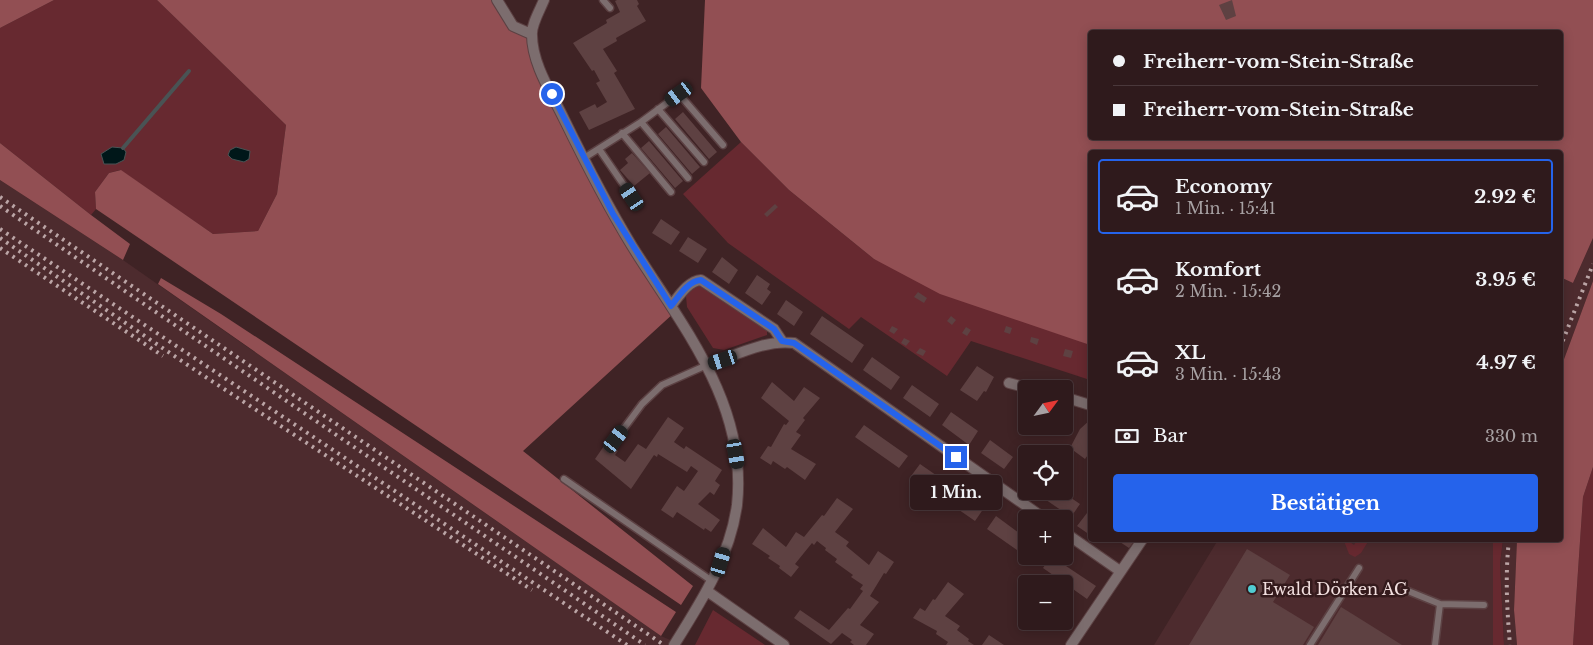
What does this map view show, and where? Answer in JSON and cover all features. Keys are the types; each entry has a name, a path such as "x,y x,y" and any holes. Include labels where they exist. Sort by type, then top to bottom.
{"street":[{"path":"497,0 513,26 531,34"},
{"path":"544,0 531,34 534,54 546,82 613,214 695,341 707,365 726,411 738,468 736,506 721,562 700,604 674,645"},
{"path":"671,306 695,280 701,280 774,329 782,341"},
{"path":"707,365 782,341 794,343 1032,510"},
{"path":"1009,383 1018,385"},
{"path":"1073,400 1088,404"},
{"path":"1073,538 1120,571"},
{"path":"1072,645 1141,542"},
{"path":"707,591 784,645"}],"lane":[{"path":"603,0 610,8"},
{"path":"584,158 641,122 679,94 723,145"},
{"path":"658,110 704,162"},
{"path":"641,122 688,178"},
{"path":"622,133 671,192"},
{"path":"599,149 632,197"},
{"path":"616,439 642,404 662,385 707,365"},
{"path":"564,480 712,581"},
{"path":"1310,645 1359,568"},
{"path":"1408,591 1440,604 1484,605"},
{"path":"1435,645 1440,604"}],"shaded area":[{"path":"0,0 54,0 0,28"},
{"path":"54,0 157,0 286,125 277,194 258,231 213,234 120,170 109,173 95,192 96,209 91,215 0,143 0,28"},
{"path":"157,0 497,0 504,15 531,34 534,54 572,135 675,312 523,451 693,586 681,605 96,209 95,192 109,173 121,170 213,234 258,231 277,194 286,125"},
{"path":"705,0 1593,0 1593,238 1573,283 1563,278 1563,150 1088,150 1088,344 940,294 874,259 789,190 741,142 701,88"},
{"path":"741,142 789,190 874,259 1088,344 1088,379 971,341 947,376 861,317 849,329 728,243 683,194"},
{"path":"0,143 130,244 123,260 0,180"},
{"path":"112,147 123,148 126,152 124,160 116,164 104,164 101,154"},
{"path":"236,147 250,151 249,159 244,162 232,159 228,155 230,150"},
{"path":"0,180 123,260 661,636 682,645 0,645"},
{"path":"1593,238 1593,281 1563,362 1563,278 1573,283"},
{"path":"161,278 221,314 676,612 661,636 158,284"},
{"path":"1593,281 1593,467 1583,497 1573,645 1517,645 1514,610 1517,542 1563,542 1563,362"},
{"path":"696,286 701,286 763,326 767,330 767,335 724,350 713,348 687,307 686,296"},
{"path":"1593,467 1593,645 1573,645 1583,497"},
{"path":"1217,542 1493,542 1493,645 1154,645"},
{"path":"1344,542 1350,542 1354,545 1356,542 1368,542 1361,553 1355,557 1349,554"},
{"path":"1493,542 1503,542 1500,564 1504,645 1493,645"},
{"path":"1503,542 1517,542 1514,610 1517,645 1504,645 1500,564"},
{"path":"713,610 765,645 695,645"}],"building":[{"path":"637,0 639,4 637,6 646,21 616,38 617,41 603,49 617,71 614,73 635,109 589,130 579,112 595,104 597,108 607,102 596,83 600,81 594,70 592,71 573,43 607,23 606,20 620,12 615,1"},
{"path":"1232,0 1236,16 1226,20 1219,5"},
{"path":"683,112 717,152 709,159 675,119"},
{"path":"666,127 700,167 692,174 658,134"},
{"path":"649,141 683,181 675,188 641,148"},
{"path":"632,153 650,173 634,186 620,170 628,163 625,159"},
{"path":"775,204 778,207 767,217 764,214"},
{"path":"661,219 680,232 671,245 652,233"},
{"path":"688,237 707,249 698,263 679,251"},
{"path":"722,257 738,270 729,284 712,272"},
{"path":"757,275 770,284 767,289 771,292 762,305 745,293"},
{"path":"918,292 927,298 924,303 914,297"},
{"path":"786,300 803,312 794,326 777,314"},
{"path":"822,316 864,345 852,363 810,334"},
{"path":"951,316 956,320 952,325 947,321"},
{"path":"892,326 898,329 894,334 889,331"},
{"path":"1006,326 1012,328 1010,334 1004,332"},
{"path":"966,327 971,330 967,336 962,333"},
{"path":"1031,337 1039,339 1037,345 1030,342"},
{"path":"904,338 910,341 906,346 901,343"},
{"path":"920,348 926,351 923,356 916,353"},
{"path":"1065,349 1073,351 1071,358 1063,356"},
{"path":"872,357 900,377 891,390 863,370"},
{"path":"977,366 994,377 986,392 984,391 977,401 960,390"},
{"path":"772,382 794,401 804,387 820,398 803,418 805,420 796,432 801,435 791,449 816,464 805,480 787,467 785,469 773,461 771,465 760,458 768,446 771,447 784,424 786,425 789,421 761,398"},
{"path":"912,385 939,404 930,417 903,398"},
{"path":"951,412 978,431 969,445 942,425"},
{"path":"668,417 684,428 674,442 684,449 686,446 722,470 715,481 720,485 714,495 710,492 698,504 720,520 711,532 705,528 704,530 677,512 673,518 661,510 677,486 684,491 698,471 691,466 687,472 658,454 657,457 654,455 631,489 595,459 606,443 618,451 615,455 625,462 638,444 646,449"},
{"path":"1088,422 1088,455 1085,459 1073,450 1072,445 1080,429"},
{"path":"864,425 908,456 899,468 855,437"},
{"path":"990,440 1013,457 1004,469 981,453"},
{"path":"920,464 946,482 937,494 911,476"},
{"path":"958,490 984,508 975,521 949,503"},
{"path":"837,498 853,509 835,532 849,542 846,546 869,565 878,551 894,562 886,574 884,573 870,596 879,602 860,625 874,634 866,645 854,645 850,642 852,640 842,633 831,644 794,618 800,610 829,630 848,608 850,609 863,591 860,589 863,585 835,562 837,559 825,550 826,548 817,541 814,545 812,543 795,564 799,567 791,577 768,558 770,556 752,544 763,528 786,547 796,532 804,537 822,515 824,516"},
{"path":"1073,499 1080,504 1073,514 1073,510 1061,510 1046,500"},
{"path":"1087,513 1088,514 1088,534 1077,526"},
{"path":"996,516 1018,532 1018,551 987,529"},
{"path":"1120,542 1134,542 1129,548"},
{"name":"Ewald Dörken AG","path":"1247,549 1290,575 1273,602 1314,627 1303,645 1189,645"},
{"path":"1045,565 1064,565 1096,586 1087,599 1073,589 1073,575 1053,575 1043,568"},
{"path":"948,582 964,594 945,616 960,626 957,630 974,645 946,645 948,642 936,634 937,631 913,618 920,608 925,611"},
{"path":"1341,607 1354,615 1402,645 1318,645"},
{"path":"989,635 1004,645 982,645"}],"waterway":[{"path":"123,148 189,71"}],"railway":[{"path":"0,197 664,645"},
{"path":"0,206 645,645"},
{"path":"0,229 627,645"},
{"path":"0,238 198,372 532,590"},
{"path":"0,248 163,356"},
{"path":"1563,340 1593,264"},
{"path":"1509,542 1507,592 1510,645"}],"place":[{"name":"Ewald Dörken AG","path":"1252,589"}],"route":[{"path":"552,94 613,214 671,306 695,280 701,280 774,329 782,341 794,343 956,457"}]}
